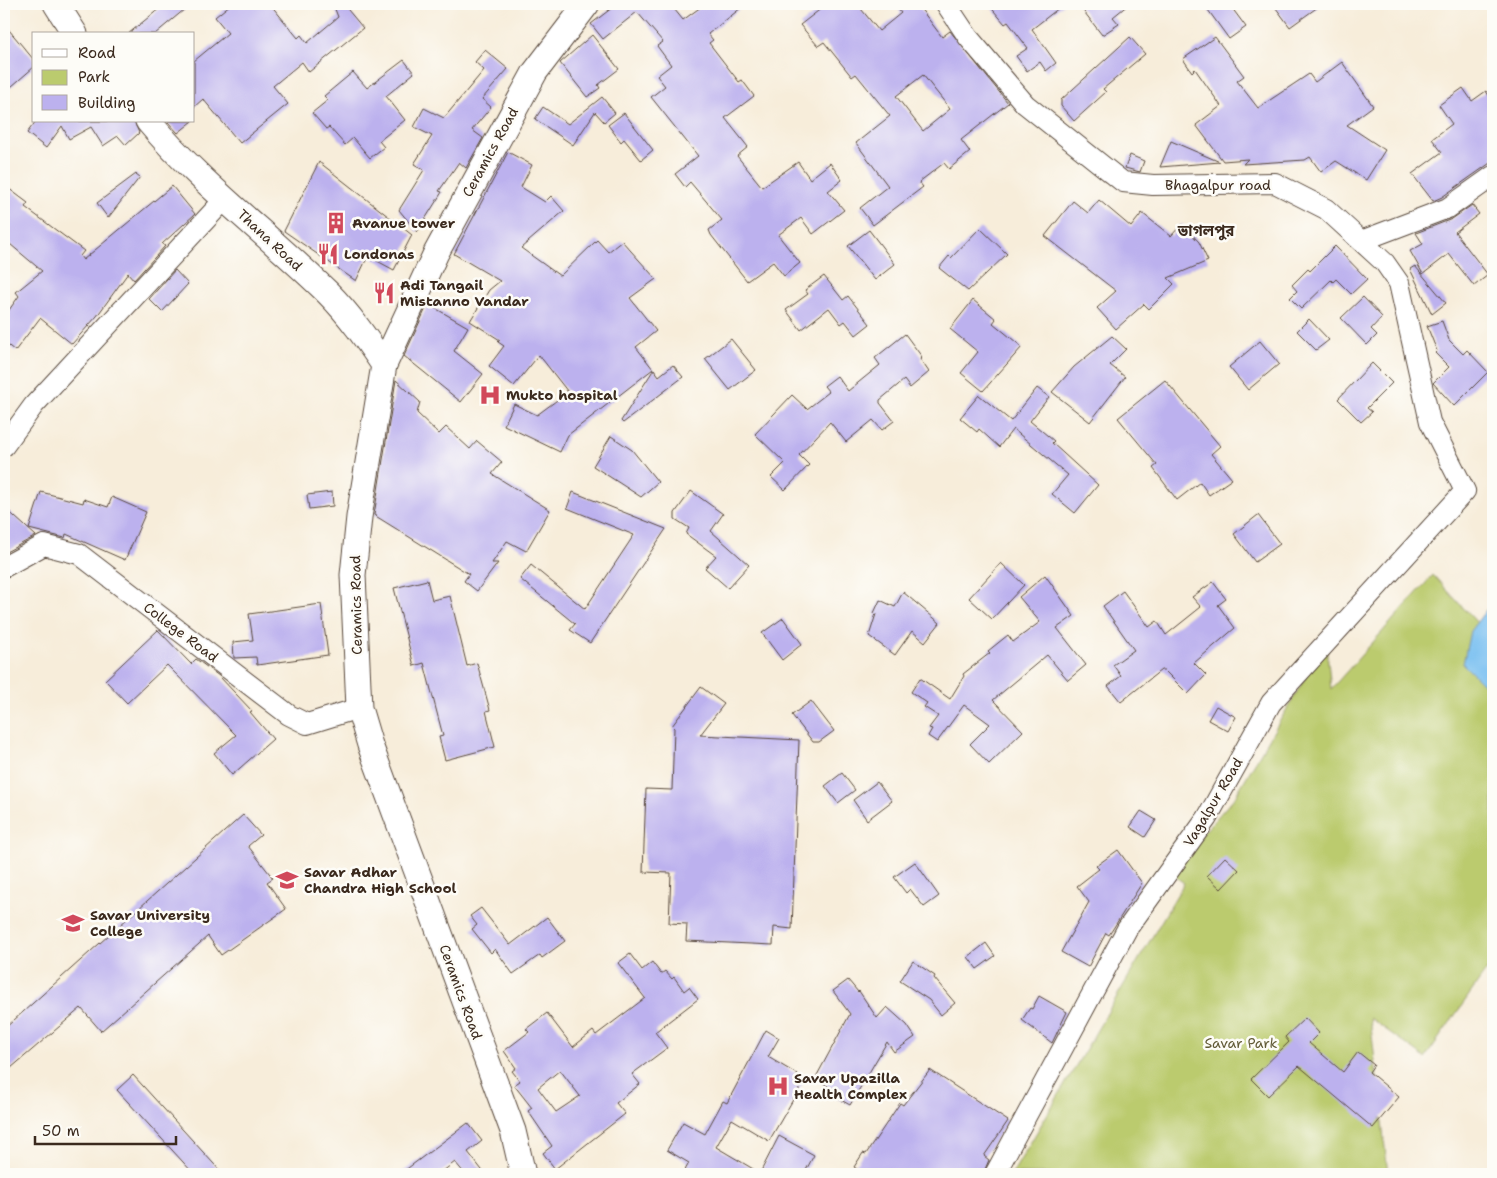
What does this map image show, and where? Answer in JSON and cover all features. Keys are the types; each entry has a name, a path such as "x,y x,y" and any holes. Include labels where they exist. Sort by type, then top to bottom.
{"street":[{"path":"56,4 74,32"},
{"name":"Ceramics Road","path":"523,1174 513,1131 370,745 359,708 353,575 359,517 384,365 436,253 535,72 587,4"},
{"name":"Bhagalpur road","path":"946,4 968,37 1025,104 1123,182 1153,185 1275,183 1326,209 1386,263 1399,283 1430,422 1465,491"},
{"name":"Thana Road","path":"149,122 160,136 225,199 329,294 358,326 384,365"},
{"path":"1361,241 1448,208 1493,176"},
{"path":"4,446 34,405 225,199"},
{"name":"Vagalpur Road","path":"995,1174 1127,929 1207,818 1271,703 1465,491"},
{"name":"College Road","path":"4,567 44,545 79,554 289,715 307,724 359,708"}],"green space":[{"name":"Savar Park","path":"1433,575 1493,640 1493,961 1425,1058 1370,1018 1388,1174 1012,1174 1184,883 1169,872 1234,798 1326,643 1331,689"}],"water":[{"path":"1493,601 1493,694 1463,664 1470,631"}],"building":[{"path":"165,4 191,4 157,32 130,32"},
{"path":"231,4 270,4 298,38 301,35 307,43 338,17 333,4 343,4 363,28 309,72 302,62 273,86 288,104 240,143 203,99 195,106 195,60 228,33 215,17"},
{"path":"617,4 670,4 683,20 705,4 746,4 708,34 713,40 709,43 739,82 742,80 754,96 725,118 748,147 737,156 762,187 798,162 810,179 830,163 842,180 828,191 844,210 813,234 801,218 778,235 800,263 784,276 773,262 747,281 711,235 709,230 722,220 690,182 685,187 675,174 698,156 651,97 665,86 657,76 671,65 657,46 663,42 637,12 603,39 591,24"},
{"path":"827,4 857,4 879,31 901,13 894,4 917,4 942,37 950,31 1008,103 961,140 970,152 949,169 944,163 919,182 923,187 873,225 860,208 888,186 856,143 890,116 856,74 852,77 824,42 818,46 800,25","holes":["923,75 950,109 923,131 896,96"]},
{"path":"988,4 1064,4 1032,29 1056,63 1046,71 1040,62 1027,71 1016,56 1028,48 1008,22 1005,24"},
{"path":"1078,4 1129,4 1113,17 1119,24 1102,35"},
{"path":"1216,4 1229,4 1246,27 1229,39 1208,10"},
{"path":"1273,4 1322,4 1290,27"},
{"path":"4,24 32,58 32,69 4,93"},
{"path":"592,35 619,69 598,85 600,88 587,97 560,63"},
{"path":"1130,37 1145,54 1103,89 1106,92 1074,121 1061,106 1061,100"},
{"path":"1215,37 1244,76 1237,81 1258,108 1309,74 1315,82 1342,62 1373,106 1347,125 1385,150 1366,180 1336,161 1321,172 1310,157 1305,160 1243,164 1248,159 1223,161 1196,125 1221,106 1195,69 1192,72 1183,59"},
{"path":"485,50 508,69 482,99 491,107 472,130 483,138 466,168 459,162 439,191 442,192 417,232 399,210 424,170 414,164 432,136 414,127 424,108 444,118 484,70 475,62"},
{"path":"404,60 414,73 386,96 405,120 379,141 384,147 370,158 353,138 345,145 329,127 326,129 312,113 328,100 324,96 353,72 367,88"},
{"path":"1463,88 1472,101 1486,91 1493,102 1493,161 1442,197 1433,201 1412,174 1442,152 1432,139 1452,124 1439,105"},
{"path":"602,97 615,113 604,122 595,112 573,145 535,119 543,107 568,124"},
{"path":"624,113 653,150 641,160 624,139 621,142 608,125"},
{"path":"35,122 134,122 139,133 126,145 118,136 103,146 91,127 69,139 62,126 46,148 27,133"},
{"path":"168,122 192,122 178,133"},
{"path":"1171,141 1220,162 1160,167"},
{"path":"508,152 532,165 521,187 545,202 551,196 564,211 521,248 560,276 597,240 608,252 622,241 656,279 630,298 656,331 636,347 653,369 568,435 560,452 504,425 514,404 537,415 568,392 539,355 514,386 489,366 504,346 498,342 500,340 470,321 489,290 500,281 454,254"},
{"path":"1130,155 1144,161 1140,172 1125,168"},
{"name":"Avanue tower","path":"319,162 412,235 394,270 368,256 356,281 284,231"},
{"path":"136,174 140,177 108,218 97,203"},
{"path":"4,185 28,203 25,207 84,251 80,256 83,260 172,186 195,214 162,244 165,246 134,280 128,273 97,316 72,344 40,318 15,351 4,342 4,317 19,296 16,292 42,271 4,239"},
{"path":"1099,200 1131,227 1142,213 1171,236 1182,224 1199,242 1208,261 1168,278 1174,284 1149,309 1144,304 1116,329 1097,308 1116,291 1045,236 1073,201 1088,213"},
{"path":"1472,205 1479,214 1455,232 1488,275 1474,286 1449,254 1423,274 1410,251 1423,244 1416,233 1452,219"},
{"path":"980,228 1007,254 968,291 939,268 949,256 951,258"},
{"path":"869,230 895,264 875,280 848,246"},
{"path":"1335,246 1367,279 1351,294 1336,279 1333,282 1331,280 1301,309 1290,298 1297,291 1292,285 1308,269 1310,271"},
{"path":"1415,266 1446,303 1432,314 1410,269"},
{"path":"175,270 188,284 162,312 149,299"},
{"path":"824,276 843,300 848,296 870,324 856,335 845,321 841,324 829,308 801,330 786,310 808,294 805,290"},
{"path":"1363,297 1382,317 1371,329 1377,335 1367,345 1341,318"},
{"path":"973,300 996,319 993,323 1022,347 983,391 961,373 978,352 950,329"},
{"path":"428,304 468,327 454,351 483,374 461,402 404,356"},
{"path":"1309,319 1329,340 1316,350 1297,331"},
{"path":"1442,321 1449,340 1463,354 1467,350 1488,372 1454,406 1433,383 1449,367 1435,353 1437,351 1427,326"},
{"path":"905,334 922,357 920,359 929,372 910,388 904,380 880,400 880,403 894,421 882,430 873,420 846,442 830,422 799,455 809,465 785,490 771,477 785,463 755,434 792,395 807,409 829,392 824,386 837,376 848,391 880,365 875,358"},
{"path":"1112,336 1126,349 1110,365 1125,377 1090,422 1052,392 1074,367"},
{"path":"731,339 756,370 730,390 705,359"},
{"path":"1260,341 1279,364 1248,390 1229,367"},
{"path":"1372,363 1392,383 1367,408 1372,412 1361,422 1338,399"},
{"path":"673,365 683,377 623,423 621,421 654,369 659,376"},
{"path":"396,380 420,402 417,413 439,434 446,427 470,449 477,441 502,462 492,474 550,510 526,551 507,541 492,563 498,563 477,591 464,581 469,574 374,515"},
{"path":"1165,380 1220,446 1211,454 1232,479 1209,495 1200,482 1177,500 1153,468 1157,465 1118,418"},
{"path":"1037,388 1049,397 1030,421 1054,441 1052,443 1098,485 1075,513 1052,494 1068,475 1013,429 999,447 979,429 977,432 960,418 979,395 1011,421"},
{"path":"611,436 632,450 658,482 641,497 593,466"},
{"path":"691,491 723,514 711,531 749,565 728,588 705,568 716,556 686,534 689,528 675,519 675,513"},
{"path":"41,492 83,503 84,499 108,507 112,497 146,512 125,560 66,534 65,538 29,529"},
{"path":"332,492 333,506 309,509 307,495"},
{"path":"573,492 666,529 590,643 570,630 575,624 520,579 531,565 585,609 634,535 567,508"},
{"path":"4,507 36,536 4,553"},
{"path":"1258,515 1280,544 1255,562 1234,534"},
{"path":"1001,563 1024,585 992,619 969,598"},
{"path":"1045,575 1074,616 1057,628 1086,665 1068,680 1047,655 993,700 1023,731 989,764 970,744 990,724 964,705 937,742 928,736 932,729 929,728 938,716 924,707 927,703 911,692 920,678 950,699 964,676 963,674 990,653 988,651 1008,635 1013,642 1040,622 1019,597"},
{"path":"427,580 432,600 450,596 467,666 477,663 490,710 486,711 495,747 445,760 439,737 443,736 424,663 414,666 394,588"},
{"path":"1213,582 1226,599 1218,605 1235,628 1194,663 1206,675 1188,694 1164,670 1161,670 1121,702 1108,686 1121,676 1113,665 1134,650 1103,606 1123,591 1149,627 1157,621 1166,635 1201,607 1192,597"},
{"path":"903,592 940,623 925,642 912,631 895,655 869,636 876,614 874,613 880,600 895,607"},
{"path":"321,604 328,655 257,665 256,657 234,658 233,642 253,640 249,614"},
{"path":"783,618 802,644 782,660 762,633"},
{"path":"158,630 191,664 196,659 219,676 252,711 250,712 273,739 232,775 214,753 236,735 167,665 127,703 105,680"},
{"path":"701,687 724,704 700,735 799,740 792,929 774,927 773,945 686,941 687,924 669,923 671,873 643,872 646,789 672,790 674,728 672,726"},
{"path":"811,701 834,731 819,742 813,742 792,715"},
{"path":"1216,706 1236,717 1228,731 1208,720"},
{"path":"842,773 855,790 838,803 825,786"},
{"path":"877,782 892,801 867,820 853,800"},
{"path":"1141,811 1156,820 1145,837 1130,827"},
{"path":"243,815 261,835 248,846 273,878 267,882 286,909 221,955 208,936 101,1031 81,1008 4,1074 4,1029"},
{"path":"1118,850 1142,883 1109,935 1106,933 1088,967 1061,952 1089,902 1077,886 1099,869 1096,866"},
{"path":"1225,857 1239,870 1221,889 1207,876"},
{"path":"915,862 939,896 924,907 910,889 906,893 894,877"},
{"path":"481,908 510,945 547,917 565,941 542,958 540,955 513,974 495,949 491,953 472,929 477,925 470,916"},
{"path":"986,943 995,956 977,969 968,957"},
{"path":"630,954 642,970 652,962 661,974 665,971 672,979 674,977 684,991 689,987 698,999 655,1032 667,1048 632,1074 640,1084 616,1103 625,1114 555,1169 543,1153 552,1146 528,1111 532,1108 514,1085 520,1081 512,1071 516,1068 504,1051 529,1032 526,1029 547,1013 573,1047 593,1031 596,1035 645,998 618,963","holes":["560,1070 580,1096 556,1112 538,1088"]},
{"path":"913,961 935,976 934,978 955,1003 941,1015 929,1000 900,981"},
{"path":"848,980 859,991 877,1018 887,1007 907,1025 915,1037 894,1052 887,1042 850,1105 832,1095 835,1090 815,1079 850,1014 833,991"},
{"path":"1039,996 1067,1012 1052,1043 1022,1020 1030,1008 1032,1009"},
{"path":"1305,1018 1319,1033 1309,1043 1343,1072 1358,1052 1374,1065 1369,1072 1399,1097 1373,1128 1299,1066 1268,1096 1251,1079 1289,1042 1285,1037"},
{"path":"766,1030 779,1038 768,1057 805,1079 769,1141 732,1119 716,1147 760,1173 779,1136 814,1155 804,1174 683,1174 689,1163 667,1150 683,1122 705,1134 723,1101 727,1103"},
{"path":"930,1070 1008,1121 984,1156 989,1160 983,1174 864,1174 854,1167 863,1153 866,1154 900,1103 903,1105"},
{"path":"133,1075 223,1174 194,1174 117,1090"},
{"path":"468,1123 482,1141 468,1152 485,1174 465,1174 455,1162 439,1174 400,1174"}],"place":[{"name":"Avanue tower","path":"336,223"},
{"name":"Londonas","path":"328,254"},
{"name":"Adi Tangail Mistanno Vandar","path":"384,293"},
{"name":"Mukto hospital","path":"490,395"},
{"name":"Savar Adhar Chandra High School","path":"287,880"},
{"name":"Savar University College","path":"73,923"},
{"name":"Savar Upazilla Health Complex","path":"778,1086"}],"district":[{"name":"ভাগলপুর","path":"1206,231"}]}
